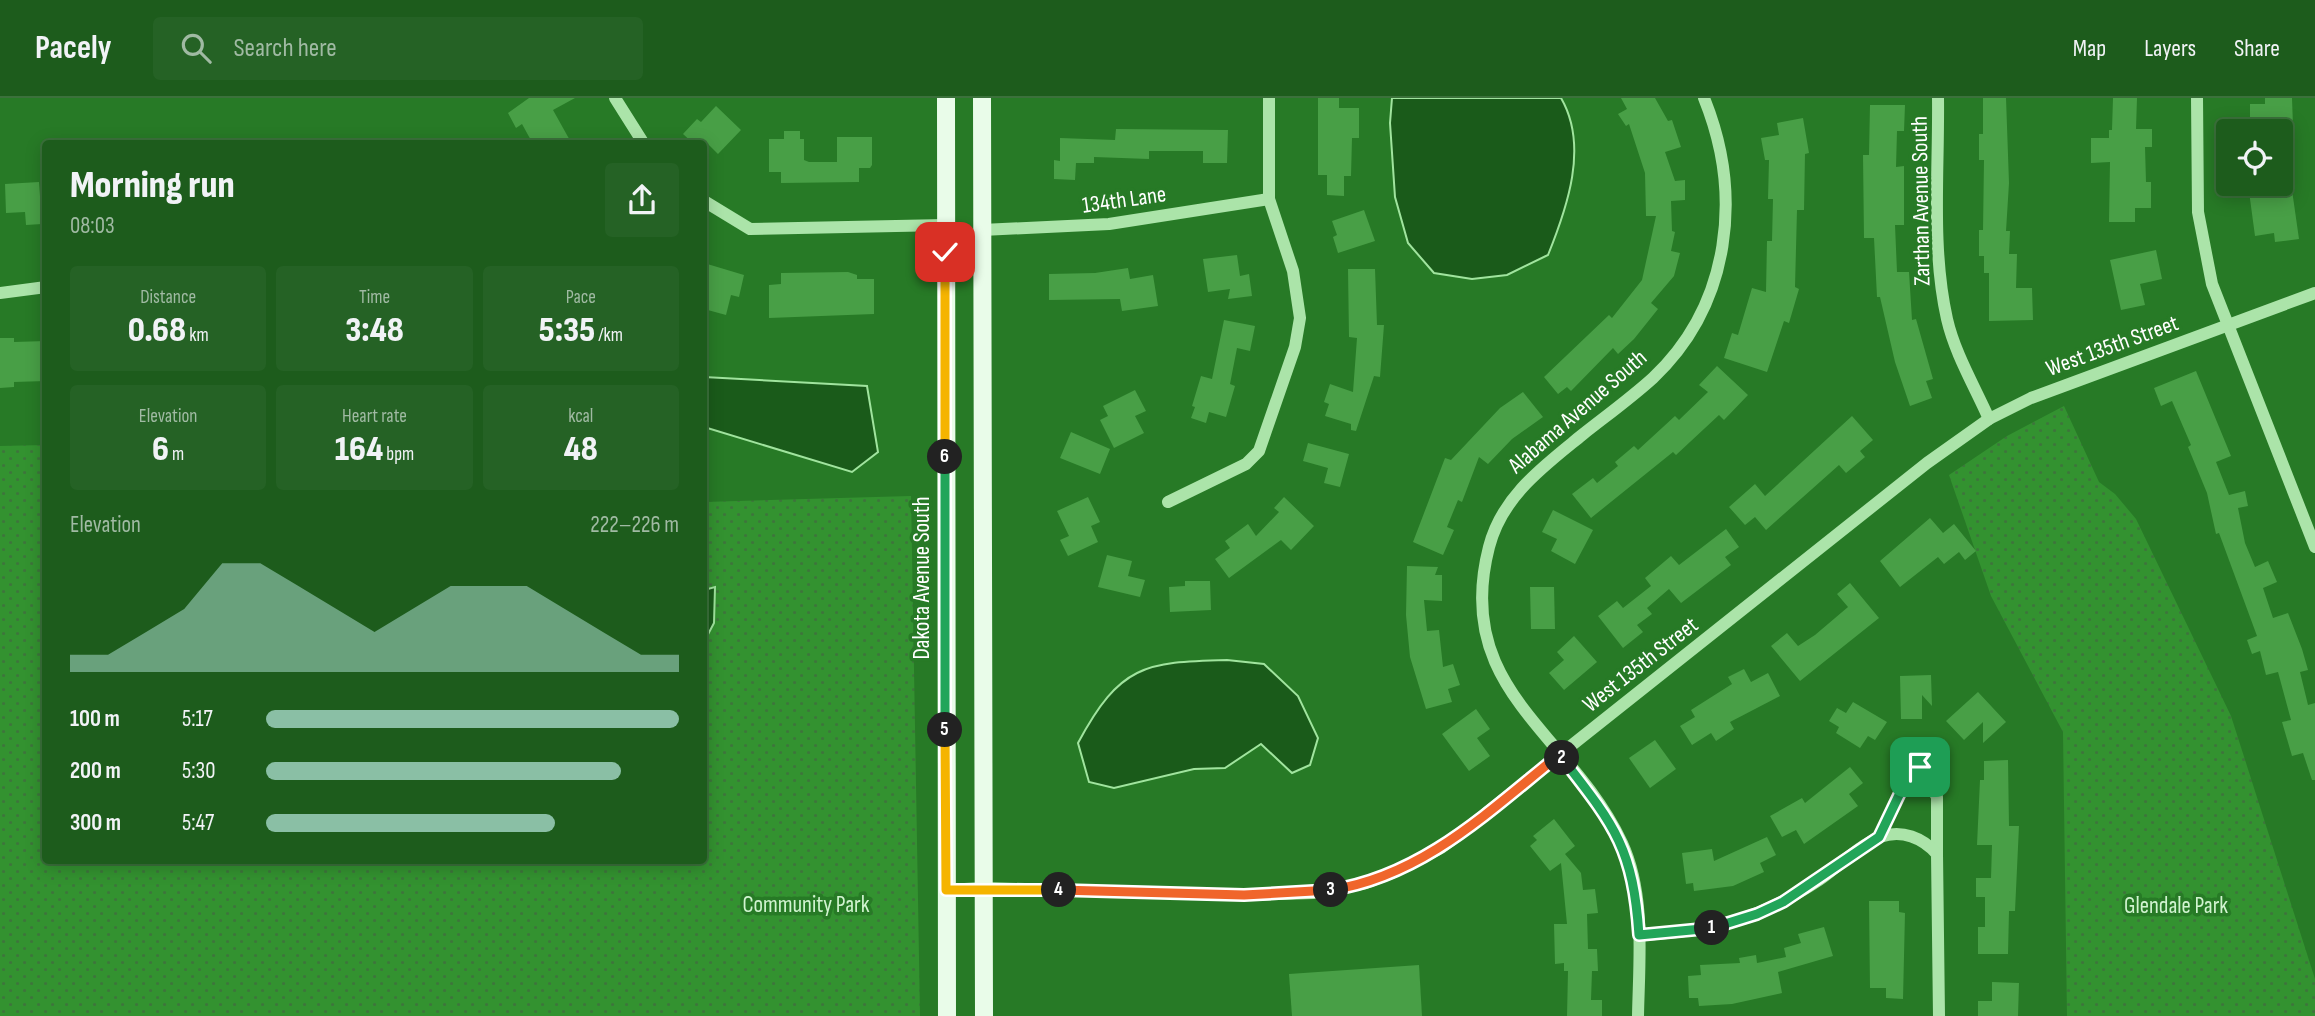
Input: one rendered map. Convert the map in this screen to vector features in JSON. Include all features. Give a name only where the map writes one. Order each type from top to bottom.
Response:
[{"type":"main road","name":"Dakota Avenue South","points":[[946,98],[947,1016]]},
{"type":"main road","points":[[982,98],[984,1016]]},
{"type":"street","points":[[615,98],[641,140]]},
{"type":"street","points":[[1168,502],[1246,464],[1259,451],[1295,347],[1300,318],[1298,294],[1269,198],[1269,98]]},
{"type":"street","name":"Alabama Avenue South","points":[[1638,1016],[1639,935],[1634,885],[1623,845],[1609,820],[1506,685],[1492,660],[1483,632],[1480,601],[1489,543],[1516,492],[1541,468],[1654,376],[1695,321],[1711,290],[1722,250],[1727,190],[1715,125],[1704,98]]},
{"type":"street","name":"Zarthan Avenue South","points":[[1938,98],[1942,290],[1948,322],[1959,353],[1989,419]]},
{"type":"street","points":[[2197,98],[2198,212],[2207,264],[2226,326],[2296,491],[2315,547]]},
{"type":"street","name":"134th Lane","points":[[982,230],[1110,224],[1269,198]]},
{"type":"street","points":[[707,203],[750,229],[945,225]]},
{"type":"street","points":[[0,293],[42,288]]},
{"type":"street","name":"West 135th Street","points":[[946,890],[984,888],[1283,895],[1341,889],[1392,873],[1441,848],[1927,463],[1989,419],[2031,398],[2315,293]]},
{"type":"street","points":[[1879,837],[1900,793],[1920,767],[1937,797],[1939,1016]]},
{"type":"street","points":[[1639,935],[1699,931],[1757,914],[1818,880],[1879,837],[1896,834],[1909,836],[1927,842],[1937,854]]},
{"type":"green space","name":"Glendale Park","points":[[2064,406],[2099,482],[2115,494],[2136,519],[2231,716],[2315,979],[2315,1016],[2067,1016],[2063,732],[1991,596],[1949,475],[2007,436]]},
{"type":"green space","name":"Community Park","points":[[42,445],[42,864],[707,864],[707,502],[911,496],[920,1016],[0,1016],[0,446]]},
{"type":"shaded area","points":[[1392,98],[1561,98],[1569,117],[1574,156],[1568,197],[1548,255],[1507,275],[1472,279],[1434,273],[1408,243],[1395,197],[1390,123]]},
{"type":"shaded area","points":[[707,377],[867,386],[878,452],[852,472],[707,428]]},
{"type":"shaded area","points":[[715,587],[714,623],[707,636],[707,589]]},
{"type":"shaded area","points":[[1227,660],[1264,664],[1298,696],[1318,738],[1310,765],[1292,773],[1261,744],[1225,768],[1194,769],[1114,788],[1089,782],[1078,743],[1107,697],[1122,683],[1137,673],[1154,667]]},
{"type":"building","points":[[529,98],[575,98],[553,110],[570,140],[531,140],[522,124],[516,128],[508,113]]},
{"type":"building","points":[[1318,98],[1339,98],[1339,108],[1359,108],[1359,138],[1352,138],[1351,176],[1344,176],[1344,196],[1327,195],[1327,175],[1318,175]]},
{"type":"building","points":[[1621,98],[1655,98],[1668,121],[1672,120],[1681,147],[1665,152],[1675,181],[1685,180],[1685,200],[1671,201],[1672,231],[1675,232],[1671,251],[1680,253],[1674,276],[1651,303],[1658,309],[1634,339],[1618,354],[1613,348],[1571,391],[1567,387],[1558,394],[1544,377],[1609,315],[1612,318],[1642,280],[1656,216],[1646,216],[1645,173],[1629,124],[1626,126],[1618,114],[1627,109]]},
{"type":"building","points":[[1983,98],[2006,98],[2009,183],[2006,231],[2010,231],[2009,254],[2017,254],[2016,288],[2032,288],[2033,320],[1989,321],[1989,273],[1984,273],[1984,256],[1979,256],[1979,230],[1983,230],[1984,160],[1979,160],[1979,134],[1983,134]]},
{"type":"building","points":[[2113,98],[2137,98],[2136,129],[2152,129],[2152,147],[2145,147],[2146,182],[2151,182],[2151,208],[2135,208],[2135,222],[2109,222],[2110,162],[2091,163],[2091,138],[2109,138],[2109,130],[2112,130]]},
{"type":"building","points":[[2265,98],[2292,98],[2293,119],[2250,119],[2250,104],[2265,104]]},
{"type":"building","points":[[1870,105],[1905,105],[1904,131],[1897,131],[1896,167],[1904,166],[1904,225],[1895,225],[1897,272],[1909,272],[1912,320],[1916,319],[1933,379],[1926,381],[1932,398],[1910,406],[1895,362],[1880,297],[1877,297],[1874,238],[1864,238],[1863,155],[1869,155]]},
{"type":"building","points":[[716,106],[741,130],[718,154],[707,144],[707,140],[690,140],[683,134],[697,119],[701,122]]},
{"type":"building","points":[[1803,118],[1809,153],[1805,154],[1804,210],[1797,210],[1795,287],[1799,289],[1789,323],[1784,321],[1767,372],[1724,358],[1732,333],[1738,335],[1752,288],[1766,292],[1767,241],[1772,241],[1773,199],[1768,199],[1769,160],[1765,160],[1761,138],[1779,135],[1777,123]]},
{"type":"building","points":[[1116,129],[1228,130],[1227,163],[1203,163],[1203,151],[1149,151],[1149,159],[1094,157],[1094,163],[1076,163],[1075,180],[1054,179],[1054,160],[1060,161],[1060,138],[1115,140]]},
{"type":"building","points":[[784,131],[800,131],[800,139],[804,139],[804,160],[809,162],[837,162],[837,137],[872,137],[872,165],[870,168],[859,168],[859,182],[781,183],[781,172],[769,172],[769,139],[784,139]]},
{"type":"building","points":[[2293,156],[2294,156],[2293,190]]},
{"type":"building","points":[[39,182],[42,224],[26,225],[25,212],[6,213],[5,184]]},
{"type":"building","points":[[2250,196],[2293,196],[2299,239],[2275,242],[2274,233],[2255,236]]},
{"type":"building","points":[[1364,210],[1375,241],[1338,253],[1333,237],[1337,235],[1332,221]]},
{"type":"building","points":[[2156,250],[2162,279],[2140,284],[2145,305],[2121,310],[2110,260]]},
{"type":"building","points":[[1237,255],[1240,276],[1249,274],[1252,296],[1228,299],[1230,289],[1208,292],[1203,259]]},
{"type":"building","points":[[707,264],[744,275],[739,297],[731,295],[726,315],[707,310]]},
{"type":"building","points":[[1128,268],[1130,279],[1153,275],[1158,306],[1122,311],[1120,299],[1049,300],[1049,274],[1095,273]]},
{"type":"building","points":[[1348,269],[1375,269],[1377,325],[1384,325],[1380,377],[1374,376],[1356,431],[1351,430],[1351,424],[1325,416],[1329,404],[1324,402],[1330,384],[1353,392],[1357,338],[1349,337]]},
{"type":"building","points":[[848,272],[857,275],[857,279],[874,279],[874,314],[769,318],[769,285],[781,284],[781,273]]},
{"type":"building","points":[[1224,320],[1255,326],[1250,351],[1237,348],[1230,384],[1235,386],[1226,417],[1209,412],[1206,423],[1191,418],[1195,407],[1192,406],[1201,376],[1212,379]]},
{"type":"building","points":[[0,338],[14,338],[14,342],[42,341],[42,381],[14,382],[14,387],[0,388]]},
{"type":"building","points":[[1717,366],[1748,395],[1724,420],[1719,415],[1676,455],[1673,452],[1591,518],[1572,494],[1593,478],[1597,483],[1618,466],[1615,462],[1634,446],[1638,450],[1675,416],[1679,420],[1708,392],[1699,385]]},
{"type":"building","points":[[2196,371],[2231,456],[2216,462],[2229,495],[2245,491],[2248,506],[2238,508],[2245,543],[2255,567],[2268,561],[2277,582],[2263,588],[2273,618],[2288,613],[2302,649],[2308,670],[2300,672],[2308,705],[2315,703],[2315,780],[2312,780],[2303,753],[2292,756],[2282,722],[2291,720],[2278,672],[2266,675],[2260,651],[2252,654],[2247,640],[2257,636],[2219,533],[2216,534],[2207,493],[2188,447],[2191,445],[2172,401],[2161,406],[2154,388]]},
{"type":"building","points":[[1135,390],[1146,411],[1135,416],[1144,433],[1114,448],[1100,420],[1108,416],[1103,406]]},
{"type":"building","points":[[1523,392],[1543,417],[1512,439],[1488,464],[1479,457],[1462,502],[1458,500],[1447,527],[1454,530],[1443,555],[1413,542],[1445,458],[1451,460],[1500,408]]},
{"type":"building","points":[[1852,416],[1873,440],[1860,451],[1865,457],[1846,473],[1839,465],[1766,530],[1755,517],[1745,525],[1729,507],[1755,484],[1765,496]]},
{"type":"building","points":[[1071,432],[1110,449],[1100,474],[1060,458]]},
{"type":"building","points":[[1308,443],[1349,454],[1340,487],[1324,483],[1328,468],[1303,461]]},
{"type":"building","points":[[1088,497],[1100,522],[1091,526],[1098,542],[1068,556],[1060,540],[1069,536],[1057,511]]},
{"type":"building","points":[[1284,497],[1314,526],[1291,550],[1281,540],[1229,578],[1215,559],[1230,548],[1225,541],[1248,524],[1256,536],[1279,512],[1274,508]]},
{"type":"building","points":[[1553,510],[1593,530],[1575,564],[1551,551],[1557,539],[1542,532]]},
{"type":"building","points":[[1930,518],[1943,533],[1954,524],[1976,551],[1965,560],[1959,552],[1944,564],[1938,557],[1900,587],[1880,561]]},
{"type":"building","points":[[1726,529],[1739,547],[1725,557],[1731,565],[1681,603],[1669,589],[1647,608],[1652,614],[1637,625],[1643,632],[1623,648],[1598,616],[1617,601],[1623,608],[1651,586],[1645,578],[1671,556],[1679,565]]},
{"type":"building","points":[[1107,555],[1132,561],[1128,576],[1145,580],[1140,597],[1098,587]]},
{"type":"building","points":[[1407,566],[1438,567],[1435,575],[1442,575],[1442,601],[1424,600],[1427,631],[1439,630],[1443,667],[1453,664],[1460,685],[1448,689],[1452,702],[1426,709],[1410,657],[1406,615]]},
{"type":"building","points":[[1185,581],[1210,581],[1211,610],[1170,612],[1169,587],[1185,586]]},
{"type":"building","points":[[1850,583],[1879,618],[1800,681],[1771,646],[1787,633],[1798,646],[1815,635],[1848,607],[1837,594]]},
{"type":"building","points":[[1530,587],[1554,587],[1555,629],[1531,629]]},
{"type":"building","points":[[1574,636],[1597,662],[1564,690],[1549,673],[1564,660],[1557,652]]},
{"type":"building","points":[[1744,669],[1751,682],[1768,673],[1780,696],[1730,722],[1734,729],[1716,741],[1711,733],[1692,745],[1680,726],[1695,717],[1691,710],[1732,684],[1728,677]]},
{"type":"building","points":[[1931,675],[1932,706],[1922,695],[1922,719],[1901,719],[1900,676]]},
{"type":"building","points":[[1978,692],[2006,722],[1983,743],[1983,722],[1964,740],[1946,721]]},
{"type":"building","points":[[1853,702],[1887,722],[1875,740],[1868,736],[1860,748],[1836,733],[1839,727],[1829,721],[1837,708],[1846,713]]},
{"type":"building","points":[[1476,709],[1490,729],[1477,738],[1490,756],[1469,771],[1442,734]]},
{"type":"building","points":[[1655,740],[1676,769],[1650,788],[1629,758]]},
{"type":"building","points":[[2008,760],[2009,826],[2019,826],[2015,911],[2009,911],[2008,954],[1978,954],[1978,927],[1985,927],[1985,897],[1976,897],[1976,878],[1991,878],[1992,845],[1977,845],[1980,780],[1984,780],[1984,761]]},
{"type":"building","points":[[1850,767],[1863,783],[1849,794],[1858,806],[1804,844],[1796,830],[1782,837],[1770,816],[1802,798],[1805,803]]},
{"type":"building","points":[[1554,819],[1575,846],[1565,854],[1581,873],[1583,890],[1595,889],[1598,913],[1587,914],[1588,949],[1597,949],[1598,971],[1592,971],[1591,1000],[1602,1000],[1602,1016],[1567,1016],[1568,971],[1564,971],[1564,963],[1555,964],[1554,924],[1567,924],[1561,863],[1550,871],[1530,846],[1537,840],[1533,836]]},
{"type":"building","points":[[1767,837],[1776,855],[1760,863],[1764,872],[1733,886],[1694,891],[1693,883],[1686,884],[1682,853],[1712,849],[1714,861]]},
{"type":"building","points":[[1869,901],[1899,901],[1899,912],[1905,913],[1903,999],[1886,998],[1886,988],[1870,988]]},
{"type":"building","points":[[1824,927],[1833,956],[1778,972],[1782,993],[1732,1004],[1699,1006],[1698,998],[1689,998],[1688,976],[1701,975],[1700,965],[1740,963],[1739,958],[1756,955],[1757,963],[1786,957],[1784,948],[1801,943],[1798,934]]},
{"type":"building","points":[[1419,965],[1422,1016],[1292,1016],[1289,974]]},
{"type":"building","points":[[1992,982],[2019,983],[2018,1016],[1978,1016],[1978,1001],[1992,1001]]},
{"type":"route","points":[[945,252],[946,890],[984,888],[1283,895],[1341,889],[1392,873],[1441,848],[1559,755],[1609,820],[1623,845],[1632,873],[1639,935],[1699,931],[1728,925],[1783,902],[1879,837],[1900,793],[1920,767]]}]
